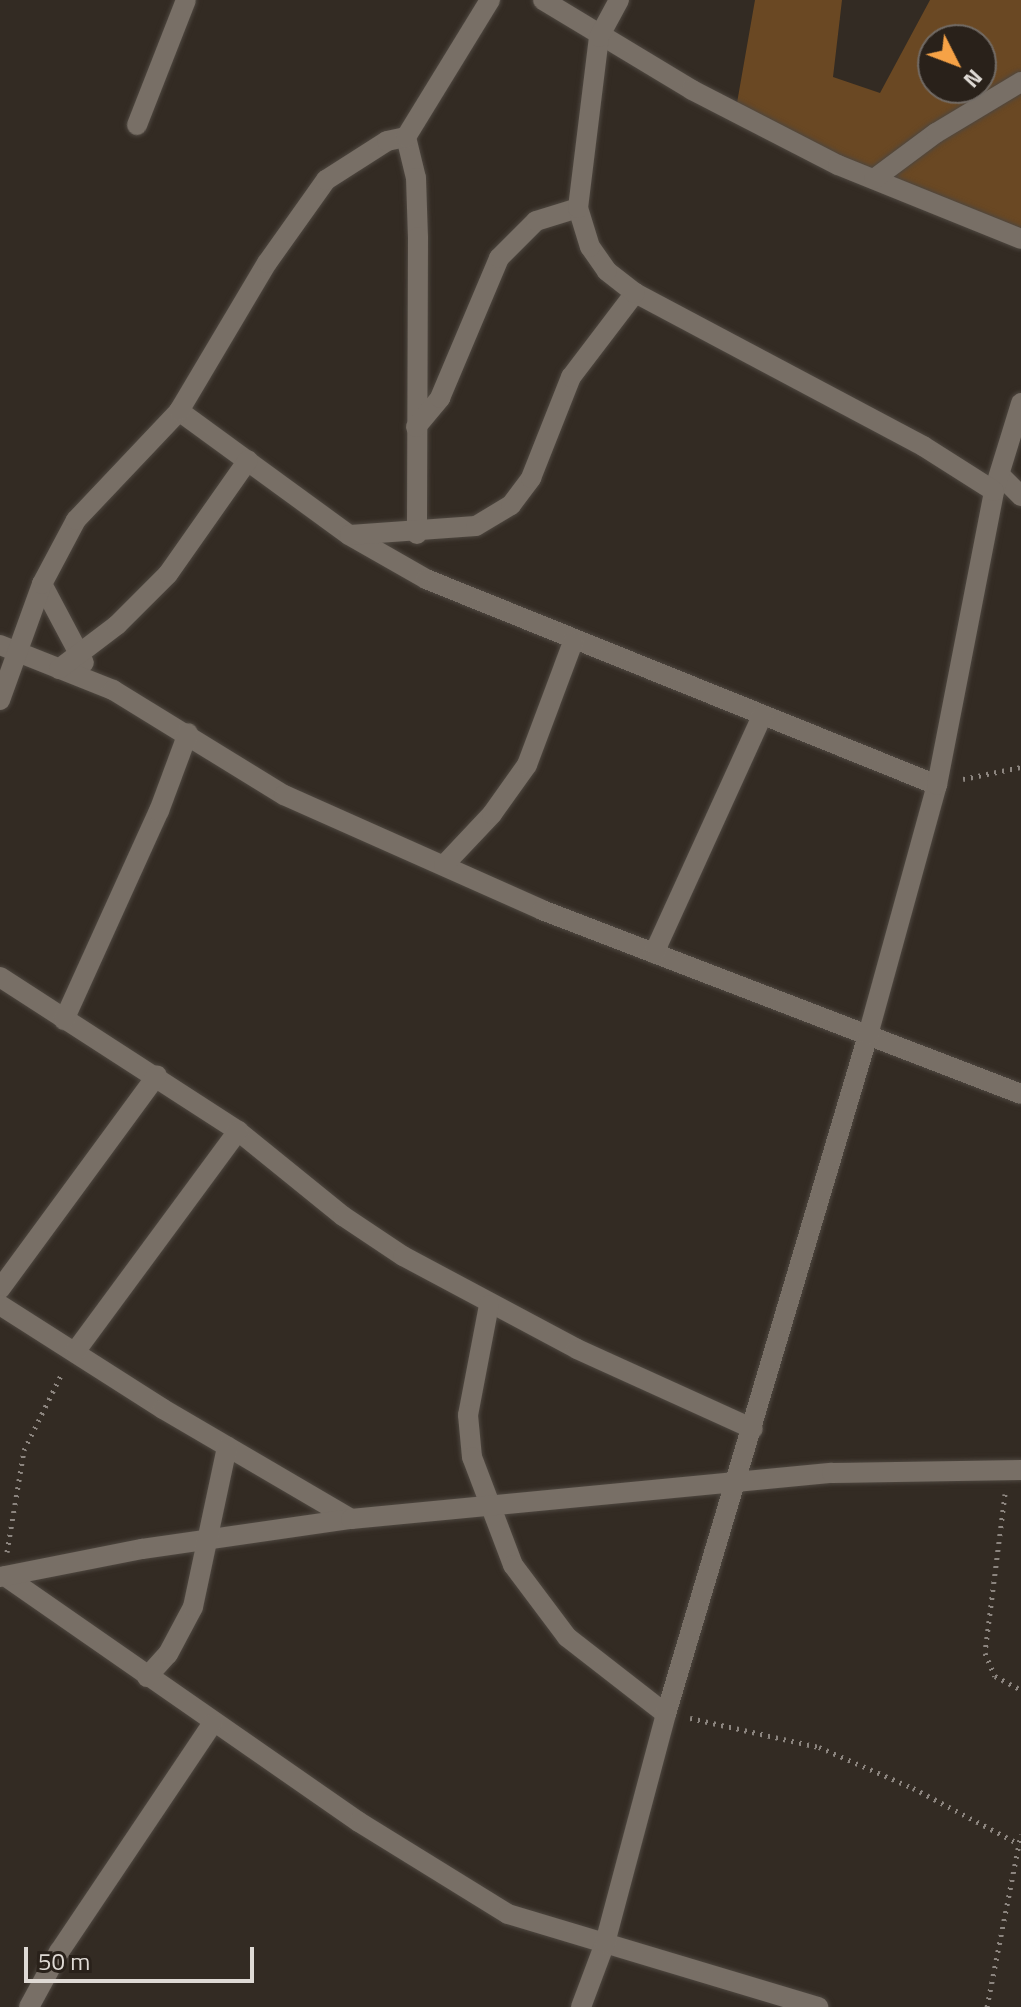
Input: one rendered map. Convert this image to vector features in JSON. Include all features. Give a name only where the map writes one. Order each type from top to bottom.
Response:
[{"type":"street","points":[[137,125],[186,0]]},
{"type":"street","points":[[417,534],[416,178],[406,137],[490,0]]},
{"type":"street","points":[[543,0],[599,37],[692,90],[874,179],[1021,239]]},
{"type":"street","points":[[619,0],[599,37],[578,208],[590,247],[607,271],[635,293],[1021,496]]},
{"type":"street","points":[[874,179],[936,133],[1021,82]]},
{"type":"street","points":[[0,700],[20,655],[42,584],[76,520],[179,411],[267,263],[326,180],[387,141],[406,137]]},
{"type":"street","points":[[416,427],[440,398],[499,258],[536,221],[578,208]]},
{"type":"street","points":[[349,535],[417,534],[476,526],[511,505],[531,478],[571,377],[635,293]]},
{"type":"street","points":[[581,2007],[605,1943],[666,1714],[738,1481],[937,785],[997,483],[1021,403]]},
{"type":"street","points":[[179,411],[349,535],[426,579],[573,642],[937,785]]},
{"type":"street","points":[[59,669],[117,625],[183,557],[248,460]]},
{"type":"street","points":[[42,584],[81,652],[87,678]]},
{"type":"street","points":[[444,865],[527,765],[573,642]]},
{"type":"street","points":[[0,645],[87,678],[188,733],[274,790],[444,865],[654,953],[1021,1094]]},
{"type":"street","points":[[654,953],[762,716]]},
{"type":"street","points":[[64,1020],[159,811],[188,733]]},
{"type":"street","points":[[0,977],[64,1020],[157,1075],[238,1131],[343,1216],[489,1305],[753,1429]]},
{"type":"street","points":[[0,1289],[157,1075]]},
{"type":"street","points":[[75,1352],[238,1131]]},
{"type":"street","points":[[0,1305],[227,1447],[351,1519]]},
{"type":"street","points":[[489,1305],[468,1415],[472,1457],[513,1565],[536,1602],[567,1637],[666,1714]]},
{"type":"street","points":[[147,1677],[184,1629],[210,1540],[227,1447]]},
{"type":"street","points":[[3,1576],[351,1519],[738,1481],[1014,1470]]},
{"type":"street","points":[[3,1576],[212,1724],[508,1914],[818,2007]]},
{"type":"street","points":[[29,2007],[59,1952],[212,1724]]},
{"type":"path","points":[[937,785],[1021,767]]},
{"type":"path","points":[[3,1576],[14,1490],[24,1450],[38,1414],[75,1352]]},
{"type":"path","points":[[1014,1470],[985,1653],[995,1676],[1021,1690]]},
{"type":"path","points":[[666,1714],[819,1747],[913,1788],[1019,1844]]},
{"type":"path","points":[[987,2007],[1021,1834]]},
{"type":"shaded area","points":[[755,0],[842,0],[833,77],[880,93],[917,24],[917,104],[997,104],[997,24],[917,24],[930,0],[1021,0],[1021,229],[734,120]]}]
